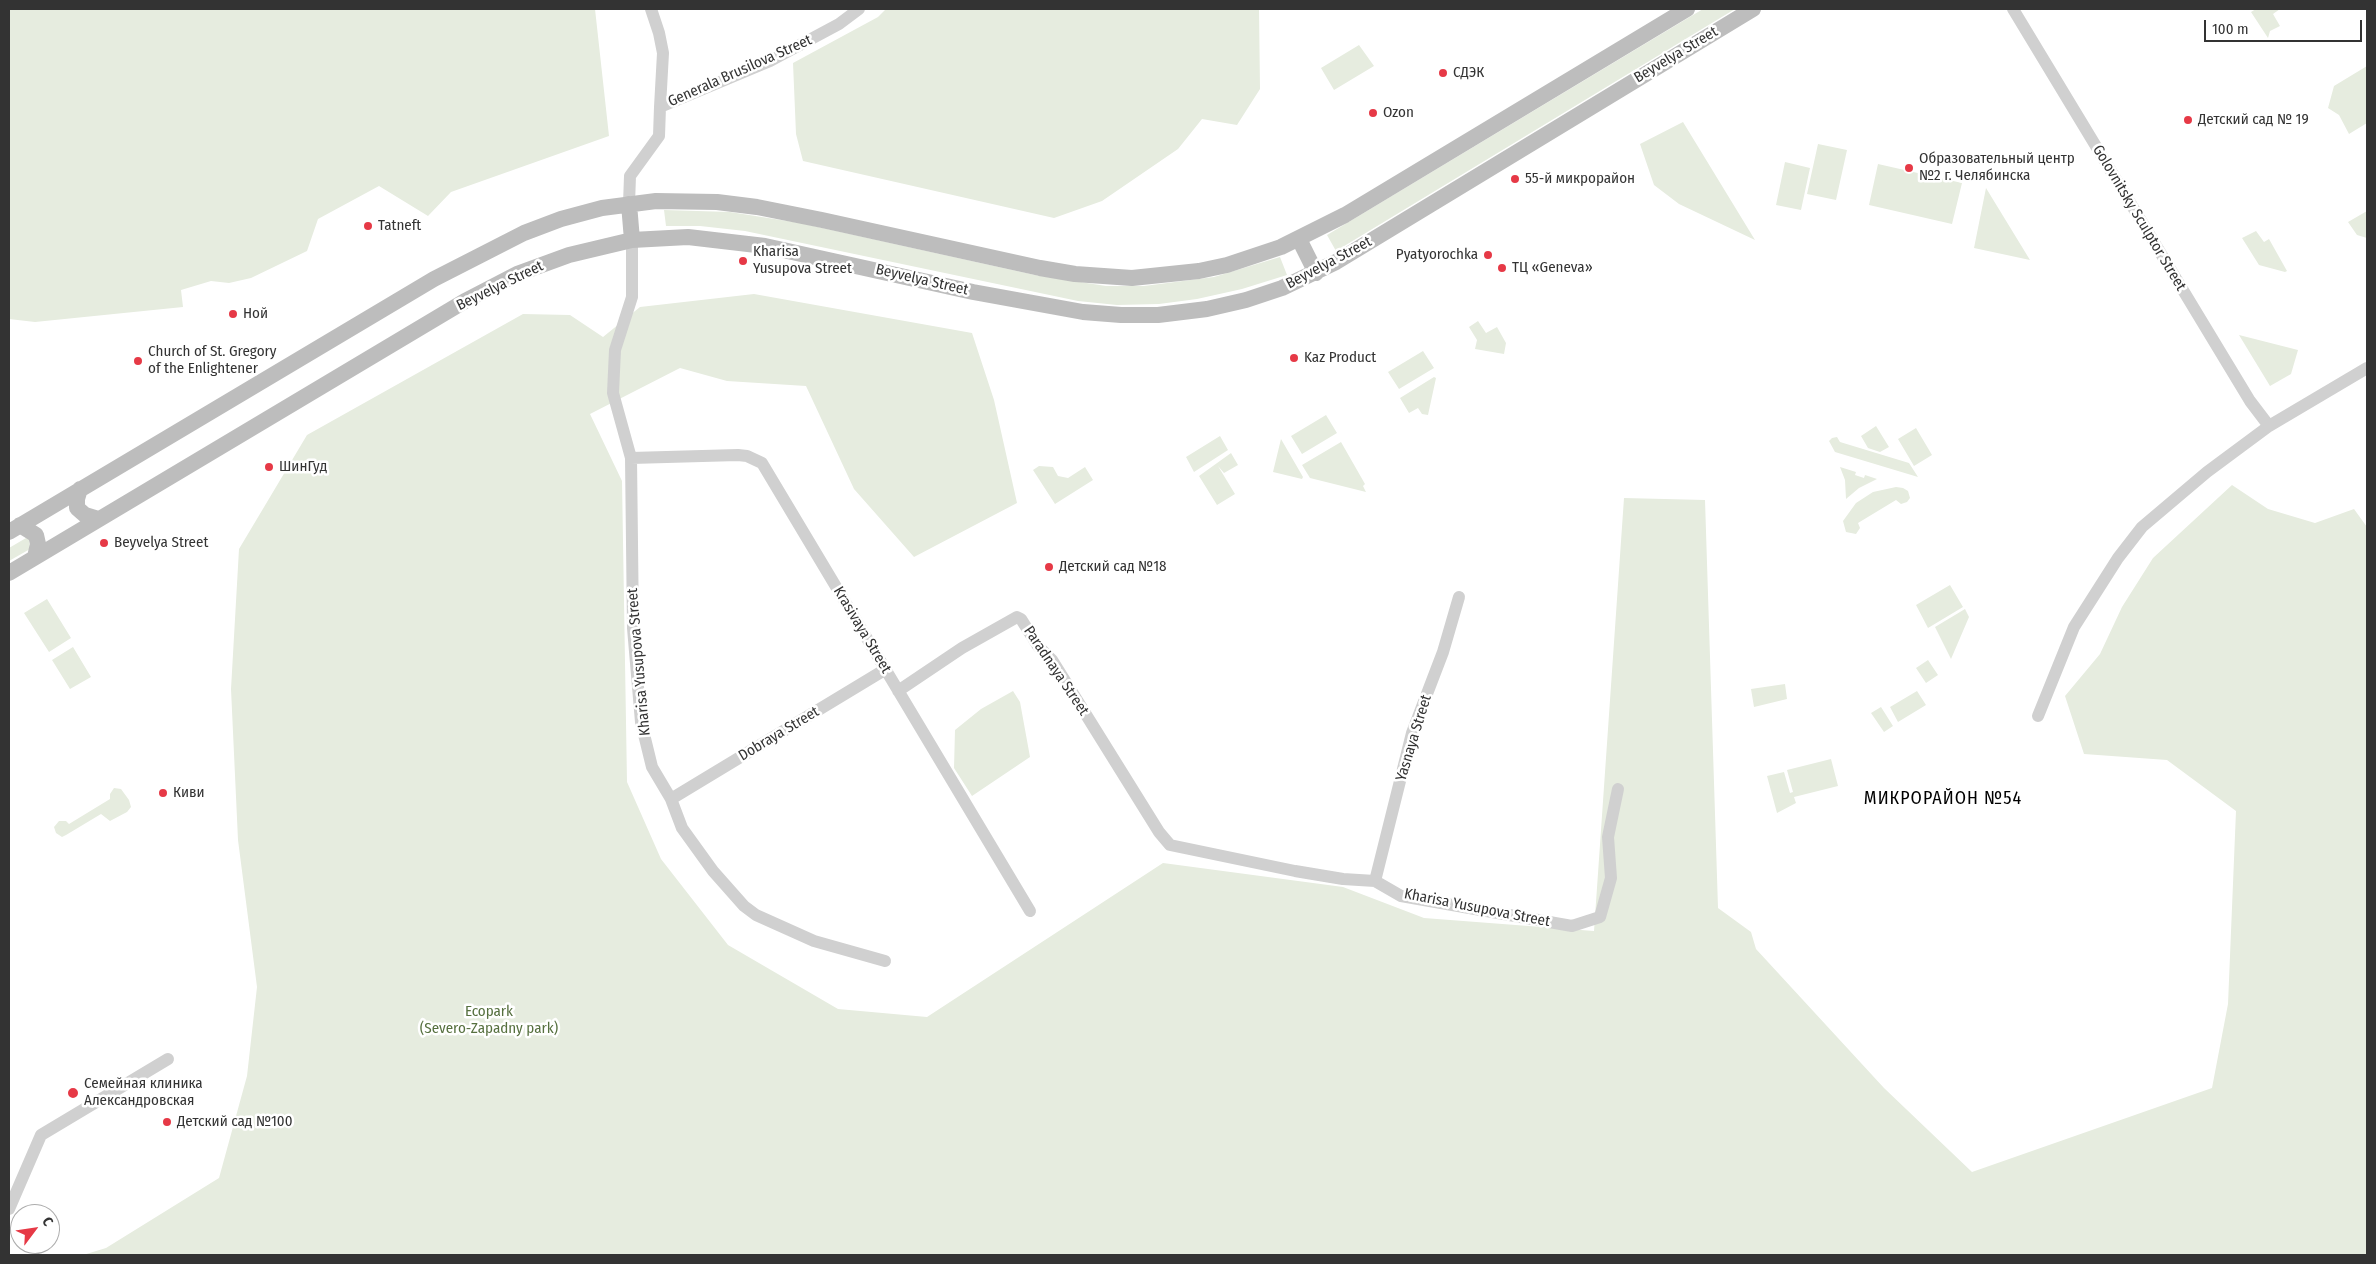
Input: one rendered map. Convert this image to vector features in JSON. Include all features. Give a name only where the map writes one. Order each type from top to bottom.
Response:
[{"type":"main road","points":[[14,529],[472,258],[524,233],[561,219],[628,204],[683,201],[757,207],[1040,268],[1110,277],[1155,276],[1199,271],[1256,256],[1299,239],[1368,202],[1686,9]]},
{"type":"main road","name":"Beyvelya Street","points":[[9,573],[465,301],[517,274],[590,248],[632,240],[688,237],[765,246],[973,292],[1083,312],[1158,315],[1207,309],[1246,300],[1282,288],[1316,273],[1753,9]]},
{"type":"main road","points":[[628,204],[632,240]]},
{"type":"main road","points":[[1299,239],[1316,273]]},
{"type":"main road","points":[[80,489],[77,499],[78,508],[85,515],[98,519]]},
{"type":"main road","points":[[14,529],[36,534],[38,544],[35,557]]},
{"type":"street","points":[[651,9],[663,53],[660,107]]},
{"type":"street","name":"Generala Brusilova Street","points":[[628,204],[630,176],[660,136],[660,107],[770,61],[839,24],[858,9]]},
{"type":"street","name":"Golovnitsky Sculptor Street","points":[[2013,9],[2250,401],[2269,426]]},
{"type":"street","name":"Kharisa Yusupova Street","points":[[632,240],[632,297],[615,350],[613,393],[631,458],[633,628],[641,722],[652,767],[671,799],[682,828],[713,871],[744,906],[756,914],[814,941],[885,961]]},
{"type":"street","points":[[2038,716],[2074,627],[2118,558],[2142,527],[2206,472],[2269,426],[2367,368]]},
{"type":"street","name":"Krasivaya Street","points":[[631,458],[747,456],[762,463],[1030,911]]},
{"type":"street","name":"Yasnaya Street","points":[[1375,881],[1412,733],[1443,652],[1459,597]]},
{"type":"street","name":"Paradnaya Street","points":[[898,691],[1012,618],[1017,617],[1021,619],[1038,646],[1052,660],[1159,832],[1170,845]]},
{"type":"street","name":"Dobraya Street","points":[[671,799],[886,670]]},
{"type":"street","name":"Kharisa Yusupova Street","points":[[1170,845],[1296,871],[1343,879],[1375,881],[1401,896],[1572,926],[1600,917],[1611,878],[1608,837],[1618,789]]},
{"type":"street","points":[[9,1209],[42,1135],[168,1059]]},
{"type":"green space","points":[[9,9],[595,9],[609,136],[451,192],[428,216],[379,186],[318,219],[307,251],[251,278],[229,283],[211,281],[181,290],[183,307],[35,322],[9,319]]},
{"type":"green space","points":[[886,9],[1259,9],[1260,89],[1237,125],[1202,119],[1178,149],[1102,201],[1054,218],[803,161],[796,134],[793,63],[878,17]]},
{"type":"green space","points":[[1703,9],[1735,9],[1336,251],[1327,235]]},
{"type":"green space","points":[[2256,9],[2280,9],[2273,14],[2280,26],[2270,31],[2268,38],[2251,12]]},
{"type":"green space","points":[[1359,45],[1374,66],[1334,90],[1321,68]]},
{"type":"green space","points":[[2367,66],[2367,123],[2349,134],[2339,115],[2328,108],[2334,86]]},
{"type":"green space","points":[[1683,122],[1755,240],[1679,204],[1654,185],[1640,144]]},
{"type":"green space","points":[[1818,144],[1847,150],[1836,200],[1807,194]]},
{"type":"green space","points":[[1785,162],[1810,168],[1801,210],[1776,205]]},
{"type":"green space","points":[[1878,164],[1962,183],[1952,224],[1869,205]]},
{"type":"green space","points":[[1986,188],[2030,260],[1974,248]]},
{"type":"green space","points":[[664,210],[730,212],[800,223],[1035,275],[1106,286],[1144,286],[1214,277],[1280,257],[1287,275],[1242,289],[1197,299],[1159,304],[1117,305],[1078,301],[745,231],[700,226],[666,226]]},
{"type":"green space","points":[[2367,211],[2367,238],[2357,235],[2348,222]]},
{"type":"green space","points":[[2256,231],[2264,242],[2269,239],[2287,271],[2259,265],[2242,238]]},
{"type":"green space","name":"Ecopark (Severo-Zapadny park)","points":[[754,294],[972,333],[994,400],[1017,503],[914,557],[854,489],[806,386],[727,381],[680,368],[590,414],[622,481],[627,782],[661,859],[728,945],[838,1009],[927,1017],[1163,863],[1343,887],[1424,918],[1594,931],[1624,498],[1705,500],[1718,908],[1751,932],[1756,949],[1884,1088],[1972,1172],[2212,1088],[2228,1004],[2236,811],[2167,760],[2084,754],[2065,696],[2100,654],[2122,607],[2153,558],[2232,485],[2268,509],[2315,523],[2354,509],[2367,527],[2367,1255],[83,1255],[106,1248],[219,1178],[247,1076],[257,987],[238,840],[231,689],[239,549],[307,435],[523,314],[570,315],[603,337],[640,307]]},
{"type":"green space","points":[[1478,321],[1486,333],[1497,327],[1506,343],[1504,354],[1475,349],[1477,340],[1469,327]]},
{"type":"green space","points":[[2239,335],[2298,350],[2291,374],[2270,386]]},
{"type":"green space","points":[[1423,351],[1434,368],[1399,389],[1388,372]]},
{"type":"green space","points":[[1434,377],[1436,378],[1428,415],[1422,414],[1418,408],[1409,413],[1400,398]]},
{"type":"green space","points":[[1326,415],[1337,433],[1302,454],[1291,436]]},
{"type":"green space","points":[[1876,426],[1889,447],[1880,452],[1868,448],[1861,436]]},
{"type":"green space","points":[[1916,428],[1932,455],[1914,466],[1898,439]]},
{"type":"green space","points":[[1220,436],[1228,450],[1194,472],[1186,457]]},
{"type":"green space","points":[[1837,437],[1840,442],[1909,463],[1918,477],[1835,452],[1829,441]]},
{"type":"green space","points":[[1281,439],[1303,477],[1302,479],[1273,472]]},
{"type":"green space","points":[[1341,442],[1365,484],[1363,486],[1366,492],[1310,478],[1302,465]]},
{"type":"green space","points":[[1231,453],[1238,465],[1224,473],[1218,466],[1235,494],[1217,505],[1199,476]]},
{"type":"green space","points":[[1039,466],[1053,467],[1058,476],[1068,478],[1085,467],[1093,480],[1055,504],[1033,470]]},
{"type":"green space","points":[[1840,467],[1856,472],[1855,475],[1864,478],[1865,475],[1877,479],[1859,488],[1846,499],[1845,480]]},
{"type":"green space","points":[[1896,487],[1908,491],[1910,498],[1907,502],[1901,504],[1896,500],[1858,523],[1860,528],[1856,534],[1846,532],[1843,521],[1856,503],[1873,492]]},
{"type":"green space","points":[[26,538],[29,539],[30,549],[9,561],[9,548]]},
{"type":"green space","points":[[1950,585],[1963,607],[1928,628],[1916,605]]},
{"type":"green space","points":[[47,599],[71,638],[49,652],[24,613]]},
{"type":"green space","points":[[1965,609],[1969,617],[1951,659],[1935,627]]},
{"type":"green space","points":[[73,647],[91,677],[70,689],[52,660]]},
{"type":"green space","points":[[1928,660],[1938,675],[1926,683],[1916,668]]},
{"type":"green space","points":[[1785,684],[1787,699],[1754,707],[1751,689]]},
{"type":"green space","points":[[1013,691],[1020,702],[1030,757],[972,796],[954,768],[955,730],[981,709]]},
{"type":"green space","points":[[1917,691],[1926,705],[1898,722],[1890,707]]},
{"type":"green space","points":[[1881,707],[1893,726],[1884,732],[1871,713]]},
{"type":"green space","points":[[1831,759],[1838,786],[1794,797],[1796,803],[1777,813],[1767,776],[1784,772],[1790,793],[1793,792],[1787,770]]},
{"type":"green space","points":[[114,788],[121,789],[129,800],[131,807],[127,812],[110,821],[101,814],[62,837],[56,833],[54,827],[59,821],[66,821],[69,824],[110,799],[110,794]]},
{"type":"place","name":"СДЭК","points":[[1443,73]]},
{"type":"place","name":"Ozon","points":[[1373,113]]},
{"type":"place","name":"Детский сад № 19","points":[[2188,120]]},
{"type":"place","name":"Образовательный центр №2 г. Челябинска","points":[[1909,168]]},
{"type":"place","name":"55-й микрорайон","points":[[1515,179]]},
{"type":"place","name":"Tatneft","points":[[368,226]]},
{"type":"place","name":"Pyatyorochka","points":[[1488,255]]},
{"type":"place","name":"Kharisa Yusupova Street","points":[[743,261]]},
{"type":"place","name":"ТЦ «Geneva»","points":[[1502,268]]},
{"type":"place","name":"Ной","points":[[233,314]]},
{"type":"place","name":"Kaz Product","points":[[1294,358]]},
{"type":"place","name":"Church of St. Gregory of the Enlightener","points":[[138,361]]},
{"type":"place","name":"ШинГуд","points":[[269,467]]},
{"type":"place","name":"Beyvelya Street","points":[[104,543]]},
{"type":"place","name":"Детский сaд №18","points":[[1049,567]]},
{"type":"place","name":"Киви","points":[[163,793]]},
{"type":"place","name":"Семейная клиника Александровская","points":[[73,1093]]},
{"type":"place","name":"Детский сад №100","points":[[167,1122]]},
{"type":"district","name":"МИКРОРАЙОН №54","points":[[1943,799]]}]
